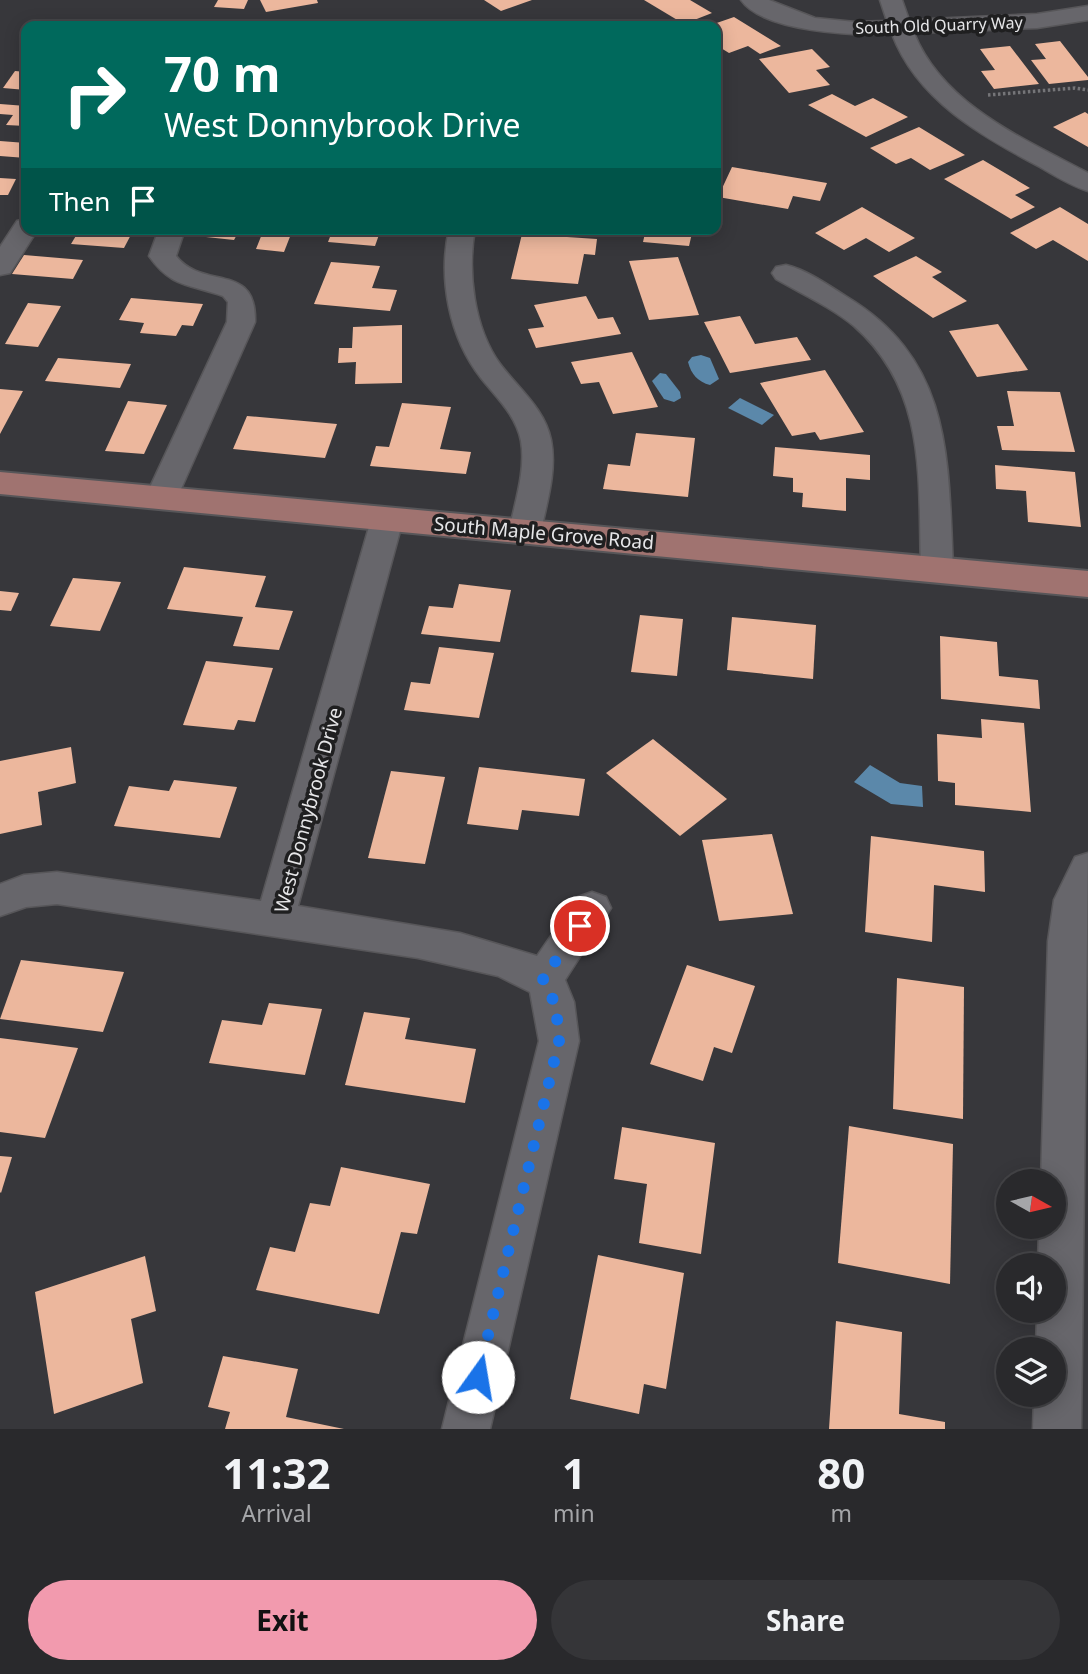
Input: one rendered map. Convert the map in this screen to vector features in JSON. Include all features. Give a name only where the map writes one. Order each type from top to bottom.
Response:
[{"type":"main road","name":"South Maple Grove Road","points":[[0,483],[1088,584]]},
{"type":"street","name":"South Old Quarry Way","points":[[752,0],[774,12],[813,24],[855,29],[1037,21],[1088,13]]},
{"type":"street","points":[[891,0],[911,52],[946,97],[996,133],[1088,183]]},
{"type":"street","points":[[0,267],[21,235]]},
{"type":"street","points":[[162,498],[241,322],[242,302],[233,290],[189,279],[171,271],[162,256],[170,235]]},
{"type":"street","points":[[460,235],[461,294],[469,328],[487,366],[517,403],[536,440],[534,485],[525,531]]},
{"type":"street","points":[[786,273],[863,320],[899,355],[919,390],[931,429],[937,569]]},
{"type":"street","name":"West Donnybrook Drive","points":[[387,520],[275,919],[476,953],[517,964],[543,979]]},
{"type":"street","points":[[0,900],[24,891],[57,888],[275,919]]},
{"type":"street","points":[[1057,1429],[1068,941],[1083,892]]},
{"type":"street","points":[[466,1429],[559,1041],[556,1006],[543,979],[592,908]]},
{"type":"path","points":[[985,96],[1075,88],[1088,90]]},
{"type":"water","points":[[701,355],[710,358],[719,379],[710,385],[696,377],[688,362],[692,357]]},
{"type":"water","points":[[660,373],[666,374],[680,392],[681,398],[674,402],[664,399],[652,381]]},
{"type":"water","points":[[740,398],[774,415],[762,425],[728,408]]},
{"type":"water","points":[[870,765],[900,783],[922,786],[923,807],[891,804],[854,782]]},
{"type":"building","points":[[218,0],[248,0],[244,9],[214,7]]},
{"type":"building","points":[[260,0],[317,0],[318,3],[266,12]]},
{"type":"building","points":[[484,0],[532,0],[501,11]]},
{"type":"building","points":[[644,0],[690,0],[712,13],[692,21],[679,21]]},
{"type":"building","points":[[734,17],[781,46],[760,54],[748,46],[729,53],[721,48],[721,22]]},
{"type":"building","points":[[1060,41],[1088,80],[1049,84],[1031,60],[1046,59],[1035,44]]},
{"type":"building","points":[[1010,46],[1039,84],[994,89],[981,71],[995,70],[980,49]]},
{"type":"building","points":[[812,49],[830,67],[816,70],[830,85],[789,93],[759,59]]},
{"type":"building","points":[[15,71],[21,72],[21,90],[3,88]]},
{"type":"building","points":[[832,94],[855,106],[873,98],[908,117],[866,137],[808,105]]},
{"type":"building","points":[[0,104],[21,106],[21,126],[6,125],[13,115],[0,114]]},
{"type":"building","points":[[1085,112],[1088,114],[1088,147],[1053,127]]},
{"type":"building","points":[[919,127],[965,155],[930,170],[911,158],[896,164],[870,148]]},
{"type":"building","points":[[0,141],[21,143],[21,158],[0,156]]},
{"type":"building","points":[[983,160],[1030,188],[1015,195],[1035,207],[1011,219],[944,179]]},
{"type":"building","points":[[732,167],[827,183],[820,201],[793,196],[788,209],[721,198],[721,191]]},
{"type":"building","points":[[0,178],[16,179],[8,195],[0,195]]},
{"type":"building","points":[[862,207],[915,238],[889,252],[866,238],[844,250],[815,233]]},
{"type":"building","points":[[1060,207],[1088,224],[1088,261],[1053,240],[1036,249],[1010,233]]},
{"type":"building","points":[[76,235],[131,235],[124,248],[71,244]]},
{"type":"building","points":[[207,235],[237,235],[234,240],[206,237]]},
{"type":"building","points":[[262,235],[291,235],[284,252],[256,249]]},
{"type":"building","points":[[331,235],[379,235],[375,246],[328,242]]},
{"type":"building","points":[[522,235],[597,239],[595,255],[584,254],[578,284],[511,279]]},
{"type":"building","points":[[645,235],[692,235],[689,246],[643,242]]},
{"type":"building","points":[[24,255],[83,260],[73,279],[12,274]]},
{"type":"building","points":[[916,256],[942,272],[932,277],[967,301],[933,318],[873,276]]},
{"type":"building","points":[[678,257],[699,315],[649,320],[629,261]]},
{"type":"building","points":[[331,262],[380,266],[372,288],[397,290],[390,311],[314,304]]},
{"type":"building","points":[[586,296],[598,319],[613,317],[621,334],[536,348],[528,329],[544,327],[534,305]]},
{"type":"building","points":[[131,298],[203,304],[193,326],[182,325],[176,336],[140,333],[144,323],[119,320]]},
{"type":"building","points":[[28,303],[61,306],[38,347],[5,344]]},
{"type":"building","points":[[740,316],[755,344],[797,337],[811,360],[730,373],[704,322]]},
{"type":"building","points":[[998,324],[1028,370],[977,377],[949,331]]},
{"type":"building","points":[[402,325],[402,383],[355,384],[356,362],[338,363],[339,348],[352,348],[353,327]]},
{"type":"building","points":[[632,352],[658,407],[613,414],[599,382],[581,384],[571,362]]},
{"type":"building","points":[[58,358],[131,364],[120,388],[45,381]]},
{"type":"building","points":[[825,370],[864,432],[820,440],[815,432],[792,436],[760,383]]},
{"type":"building","points":[[0,389],[23,391],[0,434]]},
{"type":"building","points":[[1007,391],[1060,392],[1075,452],[1002,450],[997,426],[1014,426]]},
{"type":"building","points":[[128,401],[167,405],[144,454],[105,451]]},
{"type":"building","points":[[402,403],[451,407],[440,449],[471,452],[466,474],[370,466],[376,446],[389,447]]},
{"type":"building","points":[[247,416],[337,424],[325,458],[233,449]]},
{"type":"building","points":[[636,433],[695,438],[688,497],[603,489],[608,464],[630,466]]},
{"type":"building","points":[[775,447],[870,455],[870,480],[846,478],[846,511],[802,507],[803,493],[793,492],[793,478],[773,476]]},
{"type":"building","points":[[995,465],[1075,472],[1081,527],[1028,522],[1026,491],[996,489]]},
{"type":"building","points":[[184,567],[266,576],[255,607],[293,611],[279,650],[233,646],[243,617],[167,609]]},
{"type":"building","points":[[73,578],[121,582],[100,631],[50,626]]},
{"type":"building","points":[[459,584],[511,590],[500,642],[421,634],[429,606],[453,608]]},
{"type":"building","points":[[0,591],[19,593],[11,611],[0,610]]},
{"type":"building","points":[[640,615],[683,619],[677,676],[631,672]]},
{"type":"building","points":[[732,617],[816,625],[813,679],[727,670]]},
{"type":"building","points":[[940,636],[997,642],[999,676],[1038,680],[1040,709],[941,699]]},
{"type":"building","points":[[439,647],[494,653],[479,718],[404,710],[411,682],[430,684]]},
{"type":"building","points":[[206,661],[273,668],[255,722],[238,720],[234,730],[183,725]]},
{"type":"building","points":[[981,719],[1024,723],[1031,812],[955,805],[955,783],[938,781],[937,734],[982,738]]},
{"type":"building","points":[[653,739],[727,799],[680,836],[606,773]]},
{"type":"building","points":[[71,747],[76,783],[38,792],[42,825],[0,834],[0,761]]},
{"type":"building","points":[[479,767],[585,779],[579,816],[522,810],[518,830],[467,824]]},
{"type":"building","points":[[391,771],[445,777],[425,864],[368,858]]},
{"type":"building","points":[[174,780],[237,787],[220,838],[114,826],[129,786],[169,791]]},
{"type":"building","points":[[772,834],[793,914],[719,921],[702,840]]},
{"type":"building","points":[[871,836],[984,851],[985,892],[934,885],[932,942],[865,932]]},
{"type":"building","points":[[21,960],[124,972],[103,1032],[0,1019]]},
{"type":"building","points":[[687,965],[755,986],[732,1053],[714,1047],[703,1081],[650,1064]]},
{"type":"building","points":[[897,978],[964,987],[963,1119],[893,1109]]},
{"type":"building","points":[[269,1003],[322,1009],[305,1075],[209,1063],[222,1020],[262,1025]]},
{"type":"building","points":[[364,1012],[410,1018],[405,1039],[476,1049],[465,1103],[345,1085]]},
{"type":"building","points":[[0,1038],[78,1048],[45,1138],[0,1132]]},
{"type":"building","points":[[849,1126],[953,1144],[950,1284],[838,1263]]},
{"type":"building","points":[[622,1127],[715,1143],[701,1254],[639,1243],[647,1184],[614,1179]]},
{"type":"building","points":[[0,1156],[12,1157],[1,1193],[0,1192]]},
{"type":"building","points":[[341,1167],[430,1184],[417,1234],[401,1232],[379,1314],[256,1290],[270,1247],[295,1252],[310,1203],[330,1206]]},
{"type":"building","points":[[598,1255],[684,1273],[666,1389],[644,1384],[639,1414],[570,1399]]},
{"type":"building","points":[[145,1256],[156,1311],[131,1319],[143,1383],[54,1414],[35,1292]]},
{"type":"building","points":[[836,1321],[902,1332],[899,1414],[945,1422],[945,1429],[829,1429]]},
{"type":"building","points":[[223,1356],[298,1369],[286,1417],[344,1429],[225,1429],[230,1412],[208,1407]]},
{"type":"route","points":[[478,1377],[559,1041],[556,1006],[543,979],[580,926]]}]
